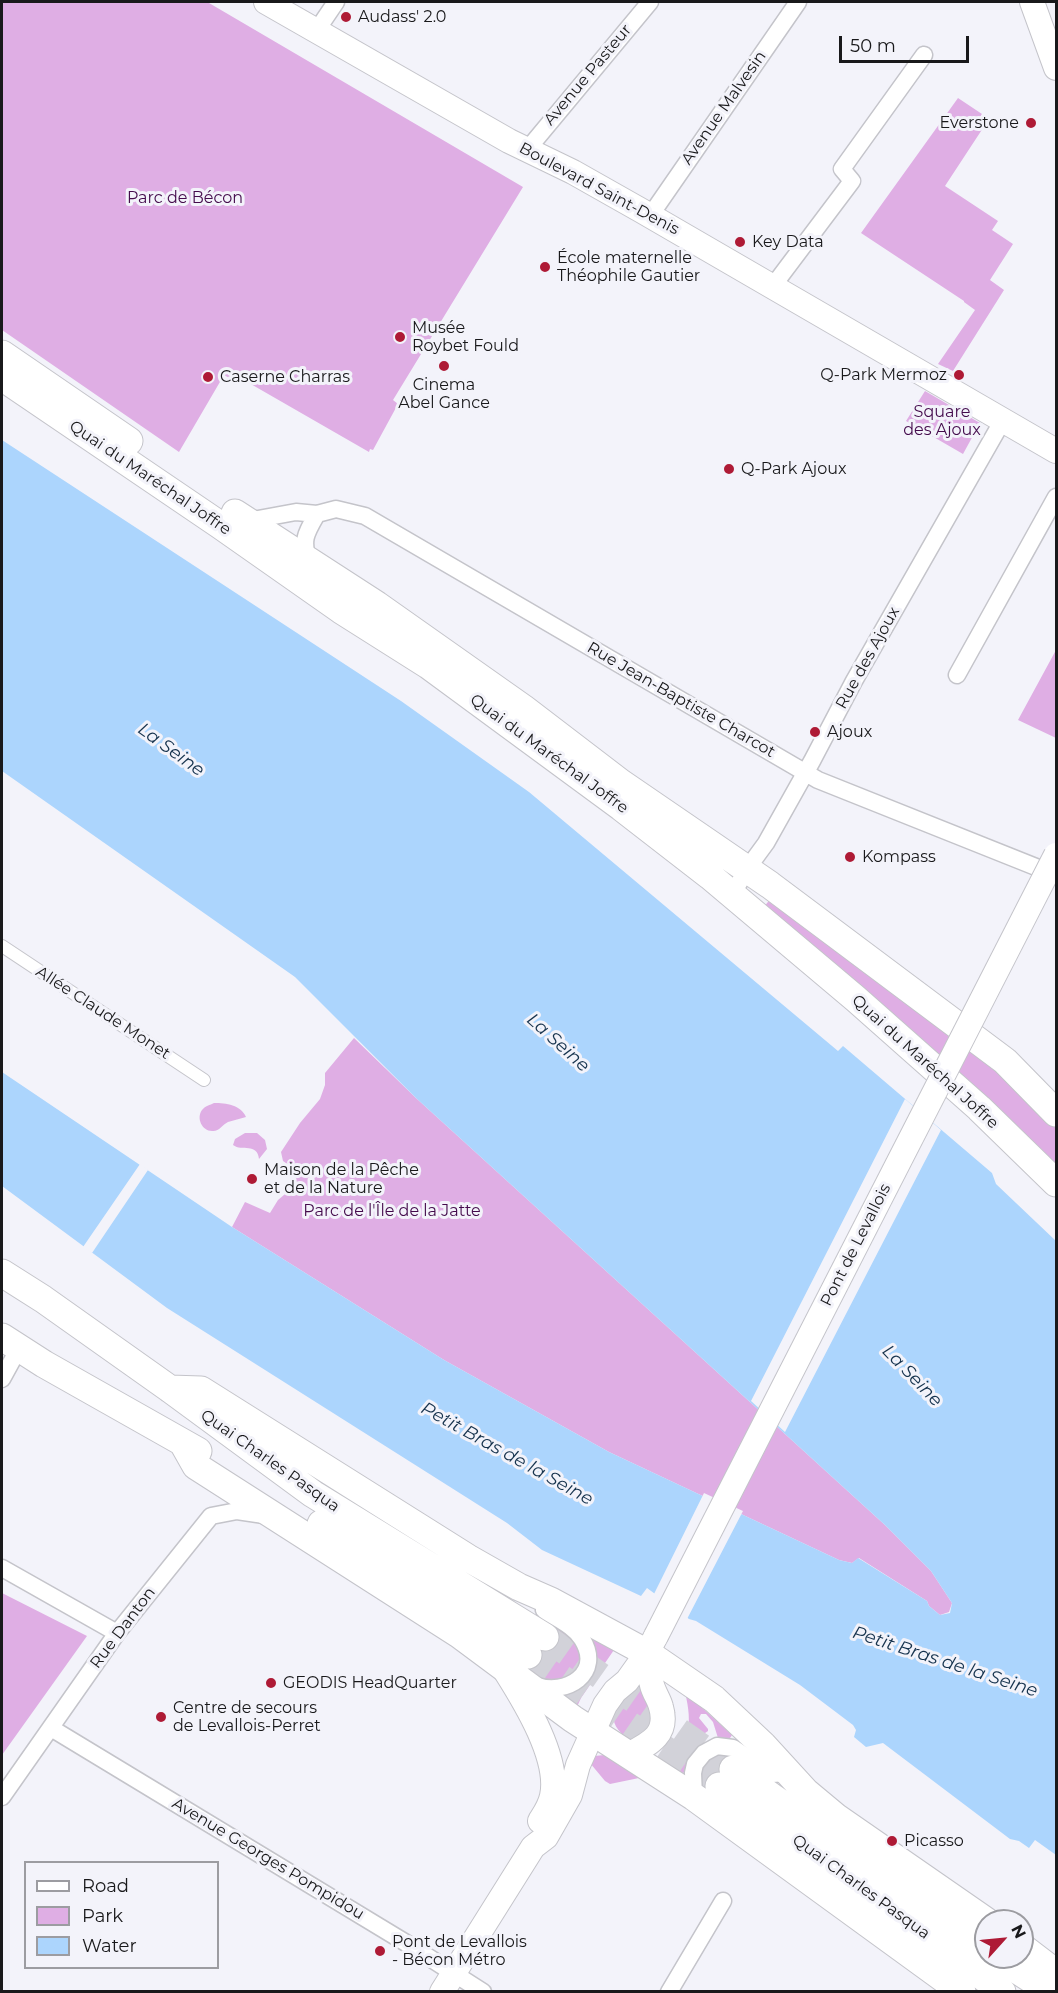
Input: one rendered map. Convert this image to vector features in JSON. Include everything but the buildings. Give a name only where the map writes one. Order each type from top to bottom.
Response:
[{"type":"main road","name":"Boulevard Saint-Denis","points":[[266,2],[527,150],[573,172],[927,374],[1056,451]]},
{"type":"main road","points":[[1032,2],[1056,68]]},
{"type":"main road","name":"Quai du Maréchal Joffre","points":[[2,354],[309,563],[386,612],[523,708],[621,783],[747,869],[1005,1061],[1056,1113]]},
{"type":"main road","name":"Quai du Maréchal Joffre","points":[[2,377],[341,610],[428,665],[621,807],[732,895],[856,999],[933,1067],[1056,1183]]},
{"type":"main road","name":"Pont de Levallois","points":[[533,1847],[546,1837],[570,1796],[578,1765],[610,1698],[627,1681],[651,1644],[1056,855]]},
{"type":"main road","name":"Quai Charles Pasqua","points":[[2,1273],[43,1299],[170,1389],[313,1494],[524,1659]]},
{"type":"main road","name":"Quai Charles Pasqua","points":[[10,1342],[304,1513],[524,1659]]},
{"type":"main road","points":[[170,1389],[201,1390],[468,1558],[519,1587],[651,1644],[721,1705],[763,1745],[806,1792],[836,1817],[974,1913]]},
{"type":"main road","points":[[183,1443],[196,1466],[460,1635],[524,1659],[592,1732],[694,1797],[962,1992]]},
{"type":"main road","points":[[628,1755],[658,1736],[662,1723],[661,1707],[652,1686],[651,1644]]},
{"type":"main road","points":[[448,1982],[533,1847],[536,1828],[552,1796],[552,1777],[543,1741],[522,1697],[524,1659]]},
{"type":"main road","name":"Quai Charles Pasqua","points":[[974,1942],[726,1777],[974,1969]]},
{"type":"main road","points":[[1034,1956],[1056,1973]]},
{"type":"main road","name":"Quai Charles Pasqua","points":[[974,1969],[1002,1992]]},
{"type":"main road","points":[[1016,1969],[1052,1992]]},
{"type":"street","points":[[317,30],[336,2]]},
{"type":"street","name":"Avenue Pasteur","points":[[527,150],[650,2]]},
{"type":"street","name":"Avenue Malvesin","points":[[650,216],[798,2]]},
{"type":"street","points":[[773,286],[852,181],[842,169],[924,55]]},
{"type":"street","name":"Rue des Ajoux","points":[[732,895],[766,843],[854,681],[1002,420]]},
{"type":"street","points":[[957,675],[1056,497]]},
{"type":"street","name":"Rue Jean-Baptiste Charcot","points":[[247,521],[296,512],[317,514],[336,509],[365,516],[818,780],[1056,876]]},
{"type":"street","points":[[309,563],[304,549],[305,536],[317,514]]},
{"type":"street","name":"Allée Claude Monet","points":[[2,946],[204,1080]]},
{"type":"street","points":[[2,1379],[10,1342]]},
{"type":"street","name":"Rue Danton","points":[[2,1797],[117,1633],[211,1516],[237,1511],[275,1517]]},
{"type":"street","points":[[2,1568],[117,1633]]},
{"type":"street","points":[[519,1587],[536,1604],[580,1635],[588,1654],[586,1669],[582,1675],[574,1683],[561,1689],[542,1688],[524,1659]]},
{"type":"street","name":"Avenue Georges Pompidou","points":[[51,1728],[448,1982],[483,1992]]},
{"type":"street","points":[[694,1797],[693,1773],[696,1764],[704,1753],[717,1746],[733,1748],[772,1774],[787,1773]]},
{"type":"street","points":[[669,1992],[723,1901]]},
{"type":"green space","name":"Parc de Bécon","points":[[2,2],[209,3],[523,187],[393,400],[398,404],[373,450],[370,449],[369,452],[249,383],[249,380],[247,382],[235,375],[231,379],[224,375],[179,452],[2,330]]},
{"type":"green space","points":[[958,98],[982,114],[978,120],[985,125],[945,186],[998,221],[992,230],[1013,244],[990,280],[1004,290],[953,371],[938,364],[975,310],[861,233]]},
{"type":"green space","name":"Square des Ajoux","points":[[925,391],[980,423],[963,454],[906,421]]},
{"type":"green space","points":[[1056,650],[1056,738],[1018,720]]},
{"type":"green space","points":[[772,897],[1000,1067],[1056,1125],[1056,1169],[763,908]]},
{"type":"green space","name":"Parc de l'Île de la Jatte","points":[[354,1038],[416,1098],[885,1525],[931,1571],[952,1603],[949,1612],[940,1615],[929,1606],[927,1601],[859,1558],[852,1563],[839,1560],[609,1452],[444,1360],[232,1227],[245,1202],[270,1213],[278,1200],[297,1184],[293,1168],[283,1161],[281,1152],[300,1123],[320,1099],[325,1085],[325,1073]]},
{"type":"green space","points":[[214,1103],[237,1107],[246,1117],[228,1122],[214,1131],[205,1129],[201,1124],[200,1113]]},
{"type":"green space","points":[[245,1133],[257,1133],[265,1140],[267,1149],[259,1159],[258,1154],[252,1149],[233,1145],[235,1139]]},
{"type":"green space","points":[[2,1593],[87,1636],[2,1755]]},
{"type":"green space","points":[[558,1628],[574,1639],[580,1653],[577,1668],[573,1674],[561,1682],[553,1682],[547,1681],[532,1671],[534,1668],[548,1665],[558,1656],[561,1643]]},
{"type":"green space","points":[[589,1635],[616,1647],[576,1709],[563,1697],[580,1689],[590,1676],[594,1652]]},
{"type":"green space","points":[[640,1686],[652,1710],[652,1725],[641,1735],[626,1737],[615,1723],[615,1709],[625,1696]]},
{"type":"green space","points":[[685,1692],[732,1735],[730,1738],[718,1738],[713,1722],[706,1714],[701,1714],[699,1718],[708,1731],[692,1742],[693,1754],[683,1775],[663,1764],[679,1748],[687,1732],[689,1714]]},
{"type":"green space","points":[[723,1752],[748,1765],[705,1792],[700,1777],[702,1767],[710,1759]]},
{"type":"green space","points":[[604,1755],[623,1764],[640,1776],[639,1778],[610,1784],[605,1781],[590,1763],[595,1756]]},
{"type":"water","points":[[2,440],[401,701],[529,792],[838,1051],[843,1046],[992,1173],[996,1184],[1056,1241],[1056,1855],[1035,1840],[1029,1848],[1019,1841],[1010,1839],[883,1743],[866,1747],[854,1737],[856,1730],[853,1725],[800,1685],[696,1621],[689,1619],[647,1588],[641,1596],[542,1550],[507,1523],[167,1308],[2,1186],[2,1072],[232,1227],[444,1360],[609,1452],[839,1560],[852,1563],[858,1558],[927,1601],[929,1606],[940,1615],[950,1613],[952,1603],[931,1571],[885,1525],[416,1098],[295,977],[2,771]]},
{"type":"pier","points":[[905,1099],[941,1130],[785,1432],[751,1401]]},
{"type":"pier","points":[[140,1164],[148,1170],[92,1253],[83,1247]]},
{"type":"pier","points":[[704,1493],[743,1511],[686,1621],[653,1596]]},
{"type":"tunnel","points":[[545,1637],[733,1769]]},
{"type":"tunnel","points":[[528,1655],[719,1786]]},
{"type":"place","name":"Audass' 2.0","points":[[346,17]]},
{"type":"place","name":"Everstone","points":[[1031,123]]},
{"type":"place","name":"Key Data","points":[[740,242]]},
{"type":"place","name":"École maternelle Théophile Gautier","points":[[545,267]]},
{"type":"place","name":"Musée Roybet Fould","points":[[400,337]]},
{"type":"place","name":"Cinema Abel Gance","points":[[444,366]]},
{"type":"place","name":"Q-Park Mermoz","points":[[959,375]]},
{"type":"place","name":"Caserne Charras","points":[[208,377]]},
{"type":"place","name":"Q-Park Ajoux","points":[[729,469]]},
{"type":"place","name":"Ajoux","points":[[815,732]]},
{"type":"place","name":"Kompass","points":[[850,857]]},
{"type":"place","name":"Maison de la Pêche et de la Nature","points":[[252,1179]]},
{"type":"place","name":"GEODIS HeadQuarter","points":[[271,1683]]},
{"type":"place","name":"Centre de secours de Levallois-Perret","points":[[161,1717]]},
{"type":"place","name":"Picasso","points":[[892,1841]]},
{"type":"place","name":"Pont de Levallois - Bécon Métro","points":[[380,1951]]},
{"type":"water label","name":"La Seine","points":[[171,750]]},
{"type":"water label","name":"La Seine","points":[[558,1043]]},
{"type":"water label","name":"La Seine","points":[[912,1376]]},
{"type":"water label","name":"Petit Bras de la Seine","points":[[507,1454]]},
{"type":"water label","name":"Petit Bras de la Seine","points":[[945,1662]]}]
